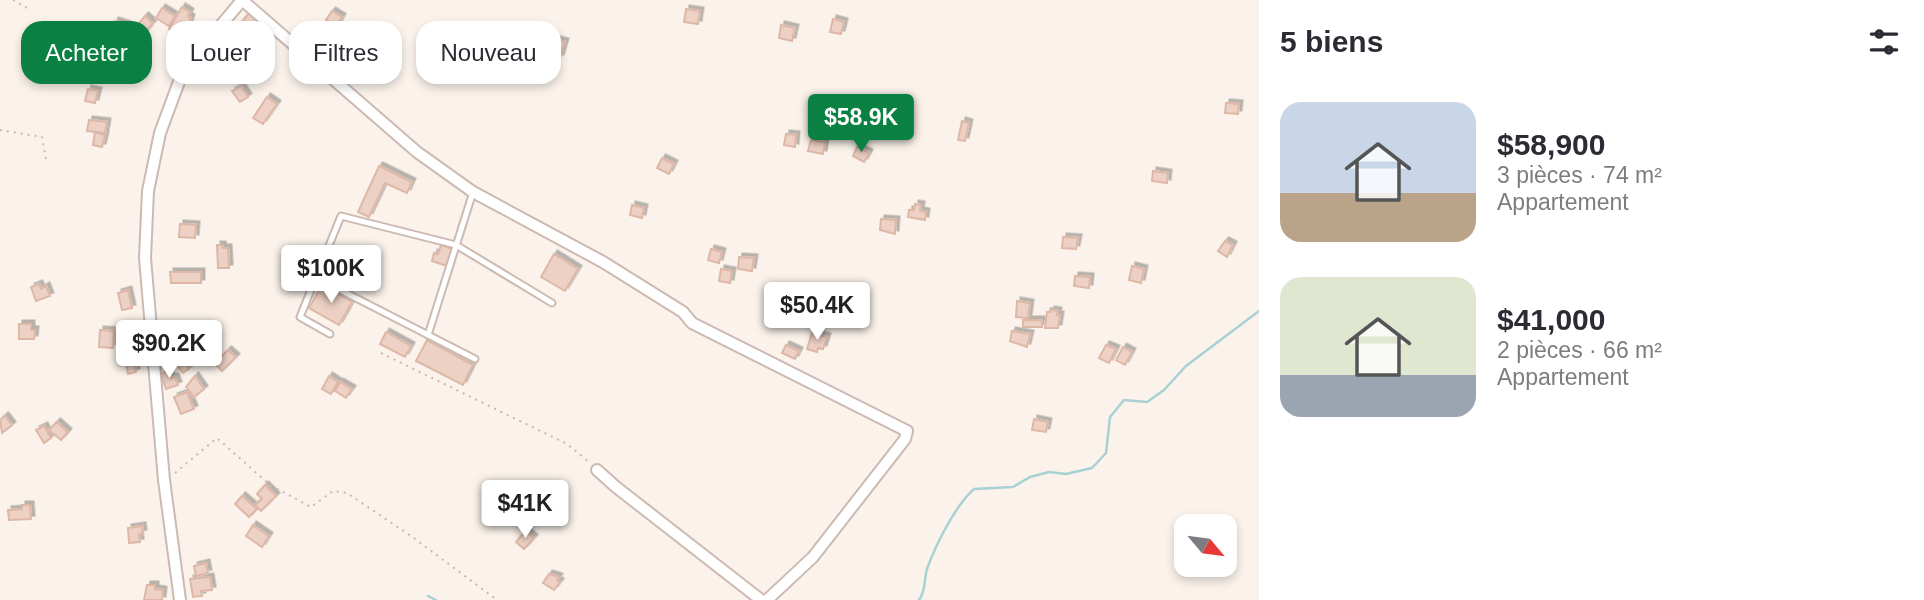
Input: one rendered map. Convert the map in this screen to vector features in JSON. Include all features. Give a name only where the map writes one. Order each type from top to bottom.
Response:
[{"type":"street","points":[[180,600],[164,480],[145,258],[148,191],[160,133],[183,71],[242,0],[417,152],[473,192],[603,262],[683,312],[692,323],[907,431],[897,450],[813,557],[767,600]]},
{"type":"street","points":[[597,470],[761,600]]},
{"type":"lane","points":[[428,335],[473,192]]},
{"type":"lane","points":[[330,334],[300,317],[341,216],[456,245],[552,303]]},
{"type":"lane","points":[[315,276],[475,359]]},
{"type":"path","points":[[13,0],[29,9]]},
{"type":"path","points":[[0,130],[42,137],[47,160]]},
{"type":"path","points":[[382,353],[567,444],[597,470]]},
{"type":"path","points":[[164,480],[186,466],[217,438],[270,485],[311,507],[333,491],[347,493],[411,536],[497,600]]},
{"type":"building","points":[[182,7],[190,12],[190,21],[174,21]]},
{"type":"building","points":[[162,8],[175,16],[172,21],[166,21],[166,24],[156,18]]},
{"type":"building","points":[[686,9],[700,11],[698,24],[684,22]]},
{"type":"building","points":[[332,11],[342,17],[340,21],[326,20]]},
{"type":"building","points":[[249,13],[258,21],[242,21]]},
{"type":"building","points":[[833,19],[844,22],[841,34],[830,32]]},
{"type":"building","points":[[781,25],[795,28],[792,41],[779,38]]},
{"type":"building","points":[[241,86],[248,97],[240,102],[232,91]]},
{"type":"building","points":[[88,89],[98,91],[95,103],[85,101]]},
{"type":"building","points":[[267,97],[277,104],[263,124],[253,118]]},
{"type":"building","points":[[1226,103],[1239,104],[1238,114],[1225,113]]},
{"type":"building","points":[[89,120],[107,122],[105,133],[87,131]]},
{"type":"building","points":[[962,121],[969,123],[965,141],[958,140]]},
{"type":"building","points":[[95,132],[105,135],[102,147],[93,145]]},
{"type":"building","points":[[786,134],[796,135],[795,147],[784,145]]},
{"type":"building","points":[[811,140],[825,142],[823,154],[808,151]]},
{"type":"building","points":[[857,147],[869,153],[864,162],[853,156]]},
{"type":"building","points":[[662,158],[674,164],[669,174],[657,168]]},
{"type":"building","points":[[379,166],[412,182],[407,193],[385,183],[369,217],[358,212]]},
{"type":"building","points":[[1153,171],[1168,173],[1167,183],[1152,181]]},
{"type":"building","points":[[915,204],[921,205],[920,211],[926,212],[925,220],[908,217],[909,210],[914,210]]},
{"type":"building","points":[[632,205],[644,208],[642,218],[630,215]]},
{"type":"building","points":[[881,219],[896,220],[895,234],[880,230]]},
{"type":"building","points":[[180,224],[196,225],[195,238],[179,237]]},
{"type":"building","points":[[1063,237],[1078,238],[1076,249],[1062,248]]},
{"type":"building","points":[[1225,241],[1233,245],[1227,257],[1218,251]]},
{"type":"building","points":[[217,245],[228,248],[229,268],[218,268]]},
{"type":"building","points":[[441,245],[453,249],[447,266],[432,261],[434,253],[438,254]]},
{"type":"building","points":[[711,249],[722,252],[719,263],[708,260]]},
{"type":"building","points":[[554,254],[578,269],[565,291],[541,277]]},
{"type":"building","points":[[739,257],[754,258],[752,271],[738,269]]},
{"type":"building","points":[[1132,266],[1144,269],[1141,283],[1129,280]]},
{"type":"building","points":[[721,269],[732,271],[730,283],[719,281]]},
{"type":"building","points":[[170,272],[201,272],[201,283],[171,283]]},
{"type":"building","points":[[1075,276],[1090,277],[1089,288],[1074,286]]},
{"type":"building","points":[[39,284],[41,289],[46,286],[50,296],[36,301],[31,287]]},
{"type":"building","points":[[322,285],[352,302],[339,325],[309,308]]},
{"type":"building","points":[[128,290],[132,308],[122,310],[118,293]]},
{"type":"building","points":[[1017,301],[1030,303],[1028,318],[1016,317]]},
{"type":"building","points":[[1058,311],[1057,315],[1060,315],[1058,328],[1045,328],[1047,312]]},
{"type":"building","points":[[1023,320],[1042,320],[1042,327],[1023,327]]},
{"type":"building","points":[[19,324],[31,324],[31,330],[35,330],[34,339],[19,339]]},
{"type":"building","points":[[100,330],[114,331],[113,348],[99,347]]},
{"type":"building","points":[[1012,331],[1030,334],[1027,347],[1010,341]]},
{"type":"building","points":[[386,332],[411,346],[405,357],[380,344]]},
{"type":"building","points":[[812,333],[827,337],[823,349],[818,348],[817,352],[807,349]]},
{"type":"building","points":[[427,340],[473,365],[463,385],[416,361]]},
{"type":"building","points":[[786,345],[799,351],[795,359],[782,353]]},
{"type":"building","points":[[1106,345],[1116,349],[1109,363],[1099,358]]},
{"type":"building","points":[[1123,347],[1132,352],[1125,365],[1116,360]]},
{"type":"building","points":[[228,350],[236,357],[222,371],[215,364]]},
{"type":"building","points":[[179,353],[189,369],[183,373],[169,360]]},
{"type":"building","points":[[133,354],[136,372],[128,374],[125,355]]},
{"type":"building","points":[[168,371],[171,378],[175,377],[178,385],[166,389],[161,374]]},
{"type":"building","points":[[195,376],[204,389],[194,397],[186,387]]},
{"type":"building","points":[[329,376],[338,382],[331,394],[322,389]]},
{"type":"building","points":[[340,382],[352,389],[346,398],[335,391]]},
{"type":"building","points":[[187,392],[194,409],[181,414],[174,397]]},
{"type":"building","points":[[5,416],[12,425],[2,433],[0,420]]},
{"type":"building","points":[[1034,419],[1048,422],[1046,432],[1032,430]]},
{"type":"building","points":[[57,422],[68,432],[61,440],[49,430]]},
{"type":"building","points":[[44,426],[51,438],[44,443],[36,430]]},
{"type":"building","points":[[265,485],[276,496],[261,511],[255,505],[262,499],[257,494]]},
{"type":"building","points":[[242,496],[257,509],[249,517],[235,504]]},
{"type":"building","points":[[22,505],[30,505],[31,519],[9,520],[8,510],[22,509]]},
{"type":"building","points":[[253,525],[269,536],[262,547],[246,536]]},
{"type":"building","points":[[142,526],[140,542],[129,543],[128,528]]},
{"type":"building","points":[[526,531],[534,538],[524,549],[516,542]]},
{"type":"building","points":[[206,563],[208,573],[196,576],[194,566]]},
{"type":"building","points":[[549,574],[559,577],[557,580],[560,582],[554,590],[543,583]]},
{"type":"building","points":[[210,577],[212,590],[201,591],[202,596],[193,597],[190,579]]},
{"type":"building","points":[[147,585],[155,585],[155,589],[163,590],[162,600],[144,600]]},
{"type":"waterway","points":[[919,600],[927,569],[941,537],[953,515],[974,489],[1013,487],[1030,477],[1049,472],[1066,474],[1092,468],[1106,453],[1110,417],[1124,400],[1147,402],[1164,390],[1186,366],[1259,311]]},
{"type":"waterway","points":[[428,596],[436,600]]}]
